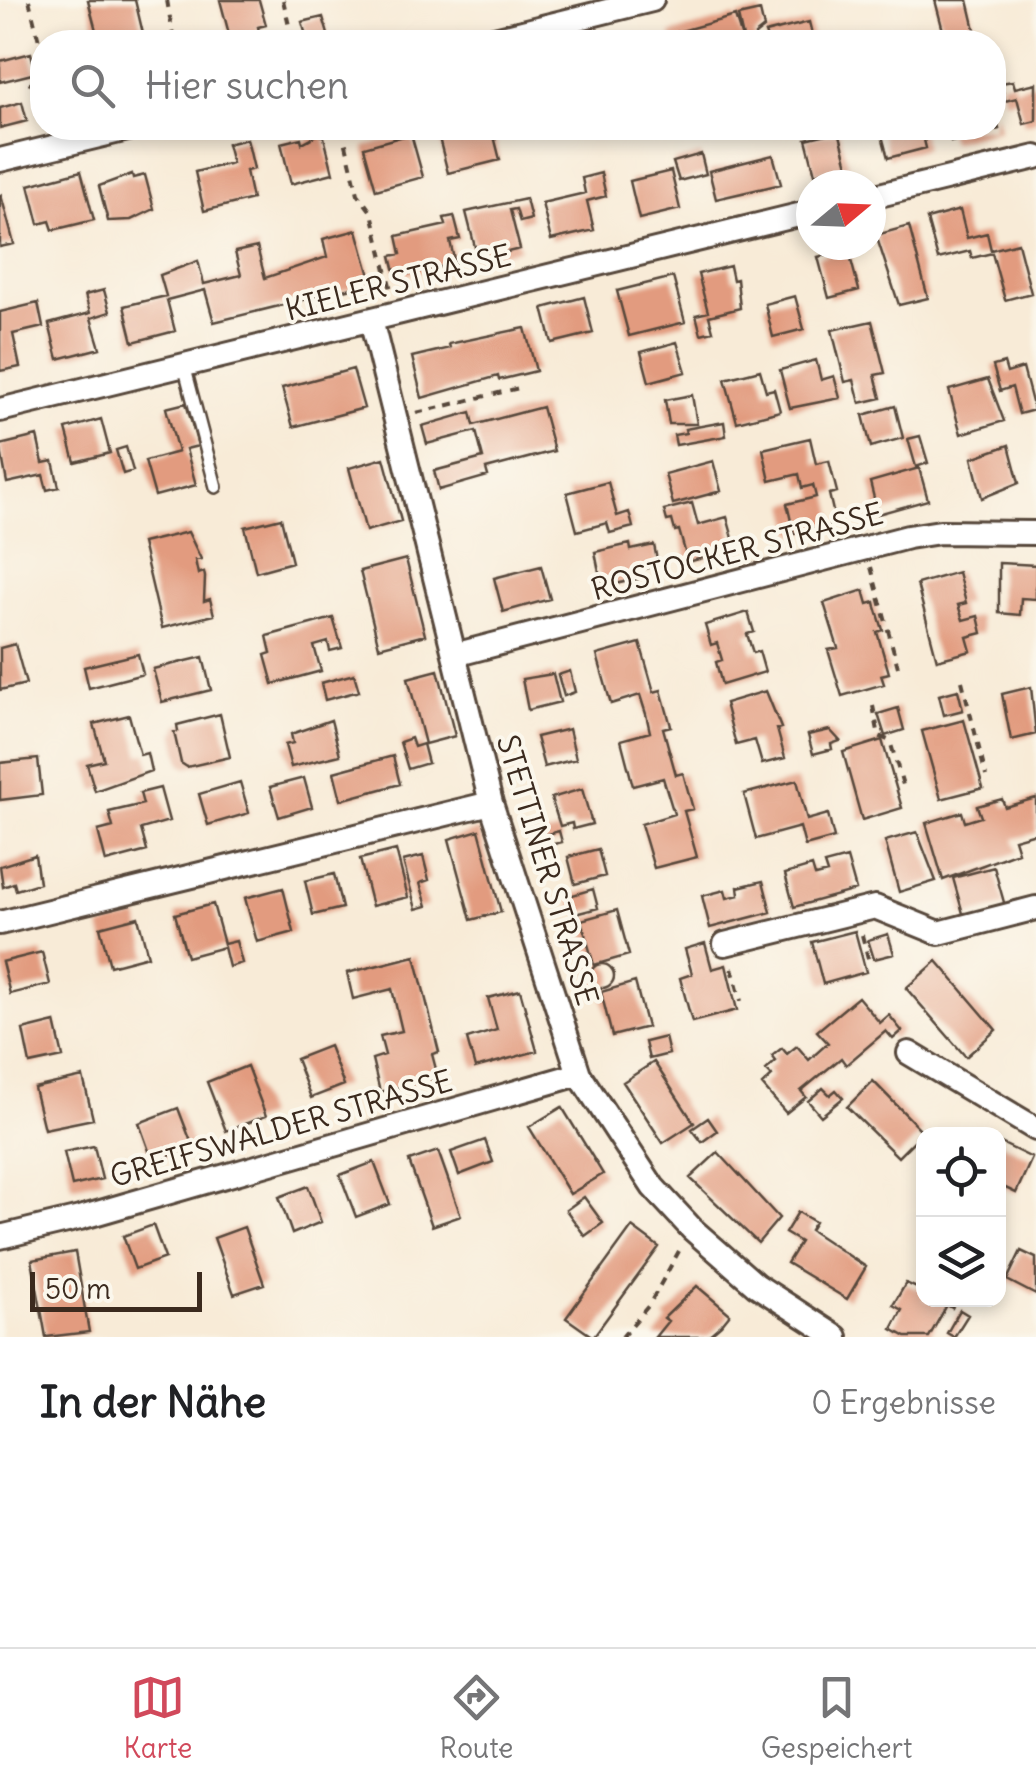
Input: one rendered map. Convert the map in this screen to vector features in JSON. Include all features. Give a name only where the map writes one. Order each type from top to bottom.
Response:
[{"type":"street","points":[[531,30],[652,0]]},
{"type":"street","points":[[0,160],[82,140]]},
{"type":"street","points":[[886,193],[1036,156]]},
{"type":"street","name":"KIELER STRASSE","points":[[0,410],[796,216]]},
{"type":"street","name":"STETTINER STRASSE","points":[[372,320],[458,654],[491,803],[578,1074],[653,1187],[692,1229],[756,1285],[836,1337]]},
{"type":"street","name":"ROSTOCKER STRASSE","points":[[458,654],[940,532],[1036,533]]},
{"type":"street","points":[[0,923],[491,803]]},
{"type":"street","points":[[726,944],[875,907],[939,933],[1036,908]]},
{"type":"street","points":[[909,1053],[1036,1128]]},
{"type":"street","name":"GREIFSWALDER STRASSE","points":[[0,1237],[80,1218],[578,1074]]},
{"type":"lane","points":[[184,365],[216,487]]},
{"type":"path","points":[[29,0],[36,30]]},
{"type":"path","points":[[167,0],[172,30]]},
{"type":"path","points":[[283,0],[290,30]]},
{"type":"path","points":[[345,140],[358,194],[372,213],[398,314]]},
{"type":"path","points":[[396,418],[519,388]]},
{"type":"path","points":[[866,548],[898,667]]},
{"type":"path","points":[[962,681],[986,776]]},
{"type":"path","points":[[873,706],[879,736],[890,741],[903,786]]},
{"type":"path","points":[[856,912],[870,962]]},
{"type":"path","points":[[726,944],[741,1001]]},
{"type":"path","points":[[622,1337],[649,1305],[692,1229]]},
{"type":"building","points":[[88,0],[135,0],[142,30],[96,30]]},
{"type":"building","points":[[220,0],[259,0],[266,25],[259,30],[228,30]]},
{"type":"building","points":[[935,0],[968,0],[975,30],[943,30]]},
{"type":"building","points":[[760,11],[764,28],[741,30],[738,16]]},
{"type":"building","points":[[735,16],[739,30],[684,30]]},
{"type":"building","points":[[323,17],[327,30],[304,30],[302,22]]},
{"type":"building","points":[[809,22],[811,30],[777,30]]},
{"type":"building","points":[[30,53],[30,74],[0,82],[0,61]]},
{"type":"building","points":[[1013,81],[1015,88],[1036,83],[1036,121],[1024,124],[1017,98],[1006,101],[1006,82]]},
{"type":"building","points":[[22,102],[27,121],[0,128],[0,108]]},
{"type":"building","points":[[247,140],[254,169],[246,171],[252,199],[204,211],[195,172],[232,163],[227,144]]},
{"type":"building","points":[[325,140],[333,173],[291,184],[281,143]]},
{"type":"building","points":[[389,140],[413,140],[423,177],[376,190],[364,147]]},
{"type":"building","points":[[440,140],[495,140],[500,160],[448,173]]},
{"type":"building","points":[[806,140],[841,140],[848,165],[814,170]]},
{"type":"building","points":[[883,140],[924,140],[926,148],[888,158]]},
{"type":"building","points":[[701,154],[706,174],[679,181],[673,162]]},
{"type":"building","points":[[773,155],[781,184],[716,199],[709,171]]},
{"type":"building","points":[[81,171],[94,220],[53,230],[50,221],[39,224],[29,185]]},
{"type":"building","points":[[671,171],[680,209],[639,219],[630,181]]},
{"type":"building","points":[[601,173],[606,196],[587,201],[594,230],[551,240],[542,203],[585,193],[582,178]]},
{"type":"building","points":[[132,174],[133,178],[145,175],[154,209],[131,220],[108,221],[99,186]]},
{"type":"building","points":[[0,196],[14,244],[0,247]]},
{"type":"building","points":[[526,199],[531,219],[520,222],[516,209],[510,210],[520,249],[478,259],[466,212]]},
{"type":"building","points":[[960,210],[967,238],[987,233],[991,250],[1018,243],[1031,293],[1005,300],[992,253],[972,258],[970,251],[938,259],[927,219]]},
{"type":"building","points":[[454,216],[460,239],[450,241],[455,264],[396,276],[391,256],[401,254],[397,236],[446,225],[444,218]]},
{"type":"building","points":[[909,226],[928,298],[899,305],[884,260],[886,232]]},
{"type":"building","points":[[357,230],[372,283],[214,322],[205,290],[167,300],[175,331],[133,342],[124,306],[166,296],[160,275],[198,261],[204,284],[241,275],[235,252],[257,247],[265,278],[327,257],[323,239]]},
{"type":"building","points":[[819,260],[851,260],[859,290],[829,298]]},
{"type":"building","points":[[730,266],[733,280],[737,279],[740,308],[709,316],[713,331],[701,334],[696,315],[708,312],[698,274]]},
{"type":"building","points":[[673,277],[685,322],[629,336],[617,291]]},
{"type":"building","points":[[104,290],[110,312],[91,318],[100,348],[58,359],[49,324],[90,313],[85,295]]},
{"type":"building","points":[[795,296],[804,329],[773,337],[765,304]]},
{"type":"building","points":[[584,297],[593,333],[552,343],[543,308]]},
{"type":"building","points":[[38,303],[43,327],[13,334],[20,367],[0,371],[0,312]]},
{"type":"building","points":[[872,321],[885,373],[875,375],[881,398],[860,403],[854,380],[845,382],[832,330]]},
{"type":"building","points":[[525,328],[536,371],[499,380],[498,376],[422,398],[412,357],[450,348],[449,344]]},
{"type":"building","points":[[677,342],[686,372],[649,382],[641,352]]},
{"type":"building","points":[[816,360],[821,380],[834,376],[840,398],[790,408],[780,370]]},
{"type":"building","points":[[1004,363],[1007,373],[1023,368],[1034,410],[1019,414],[1012,387],[1000,391],[993,366]]},
{"type":"building","points":[[353,369],[364,408],[293,427],[282,388]]},
{"type":"building","points":[[760,370],[766,391],[774,389],[780,411],[737,422],[725,379]]},
{"type":"building","points":[[988,379],[1004,421],[961,434],[949,390]]},
{"type":"building","points":[[692,395],[697,424],[669,424],[665,400]]},
{"type":"building","points":[[186,403],[198,446],[186,449],[196,485],[155,496],[145,461],[178,452],[166,408]]},
{"type":"building","points":[[895,406],[903,438],[871,447],[863,415]]},
{"type":"building","points":[[542,407],[554,451],[486,469],[488,476],[439,490],[434,471],[483,458],[476,431],[427,444],[422,426],[471,412],[474,425]]},
{"type":"building","points":[[101,419],[110,453],[75,462],[66,429]]},
{"type":"building","points":[[724,422],[726,436],[676,445],[674,435],[686,433],[685,429]]},
{"type":"building","points":[[37,436],[43,463],[53,461],[59,487],[47,490],[43,475],[7,483],[0,445]]},
{"type":"building","points":[[920,436],[928,463],[916,467],[908,439]]},
{"type":"building","points":[[810,438],[816,464],[829,461],[837,492],[829,494],[836,524],[794,534],[787,504],[816,497],[813,485],[802,488],[799,474],[770,481],[763,449]]},
{"type":"building","points":[[1009,445],[1019,483],[982,498],[972,458]]},
{"type":"building","points":[[126,447],[133,471],[123,474],[116,450]]},
{"type":"building","points":[[384,458],[401,521],[366,531],[349,468]]},
{"type":"building","points":[[713,461],[721,491],[673,504],[665,474]]},
{"type":"building","points":[[919,468],[928,500],[878,514],[870,482]]},
{"type":"building","points":[[608,482],[617,516],[629,512],[633,527],[610,533],[607,523],[577,531],[567,493]]},
{"type":"building","points":[[692,503],[698,525],[727,517],[736,549],[688,562],[679,530],[675,531],[672,520],[667,521],[664,510]]},
{"type":"building","points":[[281,518],[292,562],[256,572],[245,527]]},
{"type":"building","points":[[188,532],[201,559],[195,560],[198,574],[204,572],[204,601],[210,599],[214,615],[162,628],[142,543]]},
{"type":"building","points":[[630,544],[631,550],[654,545],[658,565],[636,571],[638,579],[602,587],[595,552]]},
{"type":"building","points":[[406,559],[425,635],[379,647],[360,571]]},
{"type":"building","points":[[999,563],[1036,565],[1036,599],[1021,598],[1020,615],[999,613]]},
{"type":"building","points":[[541,566],[550,599],[503,612],[494,578]]},
{"type":"building","points":[[958,572],[966,603],[958,605],[963,620],[978,616],[982,633],[967,637],[971,651],[937,660],[917,584]]},
{"type":"building","points":[[864,590],[868,604],[875,602],[883,630],[877,632],[889,673],[881,675],[884,684],[842,696],[828,650],[838,648],[824,603]]},
{"type":"building","points":[[748,612],[754,632],[747,634],[753,653],[759,651],[765,672],[722,685],[716,662],[722,660],[717,643],[711,645],[705,625]]},
{"type":"building","points":[[333,618],[342,648],[330,651],[328,642],[314,646],[321,671],[273,684],[265,655],[271,653],[267,636]]},
{"type":"building","points":[[640,643],[654,692],[661,690],[671,726],[663,728],[676,775],[683,773],[693,809],[684,811],[697,857],[654,868],[641,824],[674,814],[663,778],[633,786],[621,740],[650,732],[646,714],[640,695],[611,704],[597,655]]},
{"type":"building","points":[[15,644],[26,684],[0,690],[0,648]]},
{"type":"building","points":[[138,654],[143,674],[89,688],[84,667]]},
{"type":"building","points":[[203,657],[211,690],[162,702],[153,669]]},
{"type":"building","points":[[438,670],[455,736],[425,744],[408,678]]},
{"type":"building","points":[[570,671],[575,692],[564,696],[558,675]]},
{"type":"building","points":[[354,674],[359,691],[325,700],[321,683]]},
{"type":"building","points":[[553,674],[560,702],[528,710],[522,679]]},
{"type":"building","points":[[1031,687],[1036,734],[1011,740],[1002,694]]},
{"type":"building","points":[[958,690],[963,710],[944,715],[939,695]]},
{"type":"building","points":[[766,691],[781,728],[777,729],[785,758],[762,764],[755,740],[736,745],[725,703]]},
{"type":"building","points":[[898,708],[904,730],[885,736],[878,714]]},
{"type":"building","points":[[220,714],[230,757],[187,767],[181,763],[174,732],[178,731],[177,725]]},
{"type":"building","points":[[129,715],[140,755],[147,753],[151,771],[95,791],[87,764],[104,760],[94,724]]},
{"type":"building","points":[[331,720],[340,755],[291,767],[285,745],[293,743],[291,734]]},
{"type":"building","points":[[964,720],[983,788],[941,799],[922,731]]},
{"type":"building","points":[[569,729],[576,759],[544,767],[536,737]]},
{"type":"building","points":[[830,730],[840,741],[831,744],[832,749],[813,754],[808,735]]},
{"type":"building","points":[[411,738],[414,747],[423,744],[428,763],[408,769],[400,742]]},
{"type":"building","points":[[882,740],[902,808],[862,820],[843,752]]},
{"type":"building","points":[[393,756],[400,784],[341,800],[334,772]]},
{"type":"building","points":[[38,759],[42,795],[0,800],[0,763]]},
{"type":"building","points":[[304,778],[312,807],[279,817],[270,787]]},
{"type":"building","points":[[797,780],[807,820],[828,814],[834,838],[805,846],[800,827],[756,839],[744,794]]},
{"type":"building","points":[[240,782],[249,813],[208,825],[199,794]]},
{"type":"building","points":[[160,788],[169,821],[141,829],[147,851],[106,862],[98,831],[113,827],[109,812],[143,804],[140,793]]},
{"type":"building","points":[[582,789],[592,824],[573,829],[572,823],[560,826],[551,798]]},
{"type":"building","points":[[1036,798],[1036,833],[1014,839],[1018,852],[943,880],[926,823],[962,812],[965,822],[981,817],[977,806],[1002,799],[1005,807]]},
{"type":"building","points":[[479,830],[501,912],[471,920],[449,839]]},
{"type":"building","points":[[559,831],[562,842],[538,848],[536,837]]},
{"type":"building","points":[[917,832],[936,881],[899,892],[885,841]]},
{"type":"building","points":[[598,849],[605,876],[575,884],[568,857]]},
{"type":"building","points":[[396,850],[408,897],[372,906],[360,859]]},
{"type":"building","points":[[35,855],[39,883],[16,890],[14,883],[3,887],[0,866]]},
{"type":"building","points":[[423,856],[429,880],[420,883],[427,906],[416,909],[403,861]]},
{"type":"building","points":[[847,858],[856,890],[794,907],[785,874],[812,866],[815,876],[827,873],[824,864]]},
{"type":"building","points":[[994,867],[1005,906],[964,917],[953,878]]},
{"type":"building","points":[[334,874],[342,908],[313,915],[305,881]]},
{"type":"building","points":[[763,881],[771,912],[710,928],[702,896],[725,890],[727,898],[739,895],[738,887]]},
{"type":"building","points":[[283,888],[294,932],[257,942],[245,898]]},
{"type":"building","points":[[593,889],[598,908],[575,914],[569,896]]},
{"type":"building","points":[[213,904],[224,944],[236,941],[242,963],[229,967],[224,947],[187,957],[175,914]]},
{"type":"building","points":[[617,910],[629,955],[594,965],[581,920]]},
{"type":"building","points":[[138,917],[148,956],[110,966],[100,927]]},
{"type":"building","points":[[855,931],[866,972],[823,984],[812,942]]},
{"type":"building","points":[[888,934],[894,954],[874,959],[868,940]]},
{"type":"building","points":[[705,943],[712,969],[726,965],[737,1010],[692,1022],[680,978],[692,974],[685,949]]},
{"type":"building","points":[[42,952],[50,984],[10,994],[2,962]]},
{"type":"building","points":[[415,956],[439,1052],[432,1054],[438,1077],[380,1092],[372,1059],[385,1055],[380,1036],[402,1031],[392,989],[353,999],[347,973]]},
{"type":"building","points":[[937,961],[996,1030],[966,1057],[906,988]]},
{"type":"building","points":[[602,964],[611,967],[611,985],[602,988],[593,985],[590,976],[593,967]]},
{"type":"building","points":[[635,982],[647,1027],[612,1036],[601,992]]},
{"type":"building","points":[[520,990],[537,1051],[475,1068],[467,1039],[497,1030],[488,998]]},
{"type":"building","points":[[858,997],[880,1023],[889,1015],[902,1031],[893,1039],[886,1031],[846,1065],[841,1058],[801,1091],[806,1097],[786,1113],[762,1085],[772,1076],[766,1070],[776,1061],[772,1056],[782,1048],[787,1054],[797,1046],[809,1060],[828,1043],[817,1031]]},
{"type":"building","points":[[55,1022],[63,1057],[30,1064],[23,1030]]},
{"type":"building","points":[[665,1037],[669,1054],[649,1059],[645,1042]]},
{"type":"building","points":[[329,1046],[344,1085],[311,1098],[296,1059]]},
{"type":"building","points":[[654,1062],[694,1123],[663,1143],[623,1082]]},
{"type":"building","points":[[247,1066],[266,1116],[226,1131],[207,1082]]},
{"type":"building","points":[[83,1077],[93,1119],[44,1129],[34,1088]]},
{"type":"building","points":[[873,1081],[918,1127],[916,1139],[898,1157],[847,1107]]},
{"type":"building","points":[[823,1088],[830,1095],[836,1090],[843,1098],[821,1116],[808,1101]]},
{"type":"building","points":[[562,1107],[603,1174],[570,1194],[529,1127]]},
{"type":"building","points":[[178,1108],[193,1147],[153,1162],[139,1123]]},
{"type":"building","points":[[708,1118],[717,1131],[702,1142],[692,1129]]},
{"type":"building","points":[[485,1140],[493,1162],[459,1175],[451,1152]]},
{"type":"building","points":[[1006,1145],[1032,1158],[1016,1193],[1006,1188]]},
{"type":"building","points":[[94,1146],[102,1179],[72,1186],[64,1152]]},
{"type":"building","points":[[438,1151],[461,1216],[432,1226],[409,1161]]},
{"type":"building","points":[[718,1152],[779,1218],[758,1243],[690,1178]]},
{"type":"building","points":[[374,1162],[390,1204],[356,1217],[340,1175]]},
{"type":"building","points":[[308,1186],[321,1222],[292,1234],[279,1197]]},
{"type":"building","points":[[584,1197],[603,1223],[585,1236],[566,1210]]},
{"type":"building","points":[[798,1212],[815,1222],[810,1230],[866,1267],[847,1299],[787,1263],[800,1242],[785,1233]]},
{"type":"building","points":[[153,1225],[165,1258],[135,1269],[123,1236]]},
{"type":"building","points":[[244,1227],[264,1284],[234,1294],[214,1238]]},
{"type":"building","points":[[632,1227],[659,1247],[593,1337],[566,1318]]},
{"type":"building","points":[[1021,1251],[1036,1258],[1036,1295],[1007,1280]]},
{"type":"building","points":[[75,1252],[89,1332],[46,1337],[32,1260]]},
{"type":"building","points":[[906,1283],[916,1288],[916,1307],[946,1307],[929,1337],[906,1337],[892,1329],[902,1310],[893,1305]]},
{"type":"building","points":[[697,1286],[730,1314],[721,1325],[707,1337],[655,1337],[668,1321],[664,1318]]},
{"type":"building","points":[[960,1310],[968,1315],[954,1337],[947,1333]]}]
